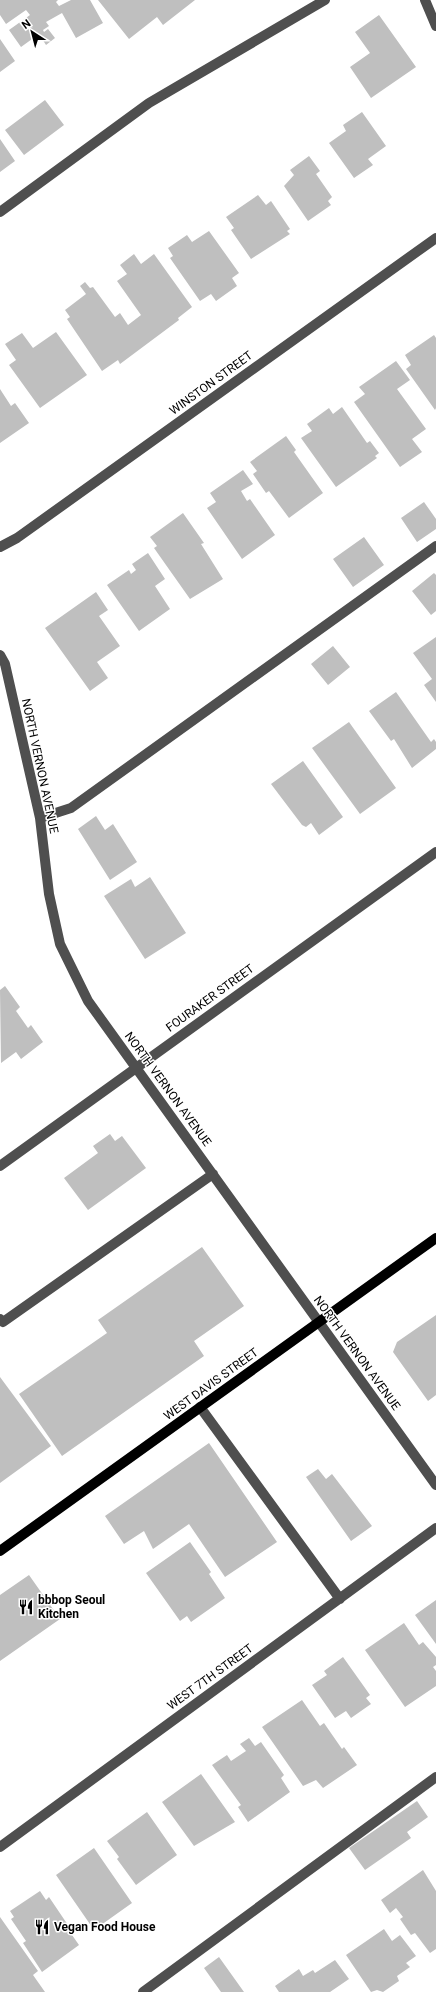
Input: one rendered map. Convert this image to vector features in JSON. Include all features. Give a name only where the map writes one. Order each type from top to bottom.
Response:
[{"type":"main road","name":"WEST DAVIS STREET","points":[[0,1551],[436,1238]]},
{"type":"street","points":[[0,212],[149,102],[325,0]]},
{"type":"street","points":[[425,0],[436,26]]},
{"type":"street","name":"WINSTON STREET","points":[[0,547],[23,534],[436,238]]},
{"type":"street","points":[[40,818],[71,808],[436,546]]},
{"type":"street","name":"NORTH VERNON AVENUE","points":[[0,655],[4,664],[40,818],[49,894],[60,944],[88,1002],[436,1485]]},
{"type":"street","name":"FOURAKER STREET","points":[[0,1166],[436,852]]},
{"type":"street","points":[[0,1319],[2,1322],[213,1174]]},
{"type":"street","points":[[200,1408],[340,1599]]},
{"type":"street","name":"WEST 7TH STREET","points":[[0,1847],[436,1528]]},
{"type":"street","points":[[143,1992],[436,1777]]},
{"type":"building","points":[[0,0],[58,0],[56,2],[59,6],[71,0],[90,0],[103,23],[76,38],[62,13],[46,22],[49,26],[43,30],[44,32],[48,29],[55,38],[46,45],[39,34],[21,47],[9,30],[30,15],[26,10],[6,24],[0,15]]},
{"type":"building","points":[[98,0],[195,0],[163,25],[157,17],[129,39]]},
{"type":"building","points":[[379,15],[416,67],[371,98],[350,67],[370,53],[355,32]]},
{"type":"building","points":[[0,39],[15,61],[0,72]]},
{"type":"building","points":[[45,100],[64,125],[24,155],[5,130]]},
{"type":"building","points":[[362,112],[386,146],[368,159],[373,165],[354,178],[329,143],[346,131],[343,125]]},
{"type":"building","points":[[0,139],[15,161],[0,172]]},
{"type":"building","points":[[309,156],[320,171],[316,174],[332,197],[328,201],[331,205],[308,221],[284,186],[294,175],[290,170]]},
{"type":"building","points":[[258,195],[266,205],[271,201],[290,229],[287,231],[290,234],[251,259],[231,230],[234,228],[226,217]]},
{"type":"building","points":[[209,231],[239,273],[232,278],[237,286],[216,301],[211,294],[200,301],[170,258],[173,256],[168,248],[187,235],[192,242]]},
{"type":"building","points":[[134,254],[141,264],[154,254],[192,307],[178,318],[179,320],[120,364],[118,360],[102,371],[67,319],[70,317],[65,310],[86,294],[80,286],[85,282],[90,288],[93,287],[115,317],[120,313],[128,325],[141,315],[117,281],[127,274],[120,265]]},
{"type":"building","points":[[56,332],[87,375],[40,408],[9,365],[16,360],[5,344],[22,333],[33,348]]},
{"type":"building","points":[[434,335],[436,338],[435,410],[406,369],[411,365],[405,355]]},
{"type":"building","points":[[396,361],[410,380],[397,389],[426,429],[412,439],[422,452],[400,467],[354,402],[365,394],[359,387]]},
{"type":"building","points":[[0,389],[11,406],[15,403],[29,423],[0,443]]},
{"type":"building","points":[[342,407],[367,443],[370,441],[379,453],[375,456],[377,458],[336,487],[301,438],[312,431],[307,424],[329,408],[333,414]]},
{"type":"building","points":[[286,436],[296,450],[294,452],[323,493],[289,518],[269,491],[266,493],[253,474],[257,471],[250,462]]},
{"type":"building","points":[[243,470],[253,484],[241,491],[247,501],[250,499],[275,535],[242,559],[207,508],[216,502],[210,493]]},
{"type":"building","points":[[424,502],[436,519],[436,529],[417,542],[401,518]]},
{"type":"building","points":[[183,513],[204,543],[201,544],[223,579],[190,599],[154,548],[157,546],[150,537]]},
{"type":"building","points":[[364,537],[384,565],[353,587],[333,559]]},
{"type":"building","points":[[148,553],[165,579],[155,586],[170,609],[139,631],[107,585],[129,570],[131,574],[136,570],[132,564]]},
{"type":"building","points":[[434,573],[436,575],[436,611],[431,615],[412,591]]},
{"type":"building","points":[[96,592],[108,610],[99,616],[120,646],[97,662],[108,678],[90,691],[45,628]]},
{"type":"building","points":[[436,637],[436,702],[424,685],[432,679],[413,653]]},
{"type":"building","points":[[333,646],[350,667],[328,685],[311,664]]},
{"type":"building","points":[[396,692],[431,742],[434,739],[436,742],[436,749],[412,768],[394,739],[391,741],[369,711]]},
{"type":"building","points":[[349,722],[396,788],[360,814],[312,748]]},
{"type":"building","points":[[303,761],[343,817],[319,835],[311,823],[306,827],[302,825],[271,784]]},
{"type":"building","points":[[96,816],[105,830],[113,824],[137,862],[110,880],[78,829]]},
{"type":"building","points":[[150,877],[186,933],[145,959],[104,896],[131,879],[135,887]]},
{"type":"building","points":[[5,986],[20,1007],[16,1011],[28,1028],[31,1025],[43,1042],[21,1059],[16,1052],[1,1063],[0,990]]},
{"type":"building","points":[[110,1134],[115,1141],[122,1136],[146,1168],[88,1210],[64,1178],[98,1153],[93,1146]]},
{"type":"building","points":[[202,1247],[244,1306],[194,1341],[204,1356],[62,1456],[19,1394],[107,1333],[98,1320]]},
{"type":"building","points":[[436,1315],[436,1395],[428,1401],[393,1352],[397,1342]]},
{"type":"building","points":[[0,1377],[51,1446],[0,1483]]},
{"type":"building","points":[[209,1443],[277,1542],[225,1577],[189,1524],[153,1549],[144,1531],[124,1544],[105,1516]]},
{"type":"building","points":[[318,1469],[326,1479],[332,1474],[372,1526],[351,1541],[306,1477]]},
{"type":"building","points":[[190,1542],[211,1572],[209,1574],[225,1598],[191,1622],[187,1616],[180,1621],[146,1573]]},
{"type":"building","name":"bbbop Seoul Kitchen","points":[[29,1575],[60,1619],[0,1661],[0,1595]]},
{"type":"building","points":[[436,1600],[436,1644],[415,1615]]},
{"type":"building","points":[[404,1623],[419,1645],[423,1642],[436,1657],[436,1665],[433,1667],[436,1671],[436,1686],[405,1707],[365,1650]]},
{"type":"building","points":[[343,1657],[370,1695],[366,1698],[371,1704],[351,1718],[346,1711],[335,1718],[312,1685],[327,1675],[324,1671]]},
{"type":"building","points":[[302,1700],[320,1726],[324,1723],[342,1749],[344,1747],[357,1765],[323,1788],[316,1780],[303,1786],[262,1727]]},
{"type":"building","points":[[249,1738],[255,1746],[261,1742],[284,1775],[281,1778],[290,1792],[248,1822],[238,1807],[241,1805],[212,1765],[227,1755],[231,1761],[246,1751],[240,1744]]},
{"type":"building","points":[[201,1774],[235,1822],[194,1846],[162,1802]]},
{"type":"building","points":[[417,1801],[428,1817],[407,1832],[411,1838],[365,1870],[349,1848]]},
{"type":"building","points":[[147,1812],[177,1855],[136,1885],[117,1859],[119,1857],[107,1841]]},
{"type":"building","points":[[94,1848],[132,1903],[94,1930],[56,1875]]},
{"type":"building","points":[[423,1870],[436,1891],[436,1949],[430,1953],[415,1933],[411,1935],[400,1919],[403,1917],[396,1908],[390,1913],[381,1900]]},
{"type":"building","name":"Vegan Food House","points":[[40,1891],[46,1900],[49,1897],[74,1934],[72,1935],[79,1945],[42,1972],[23,1943],[26,1941],[11,1919],[14,1917],[10,1911]]},
{"type":"building","points":[[0,1917],[38,1971],[33,1975],[45,1992],[0,1992]]},
{"type":"building","points":[[384,1929],[392,1941],[400,1935],[416,1956],[406,1963],[410,1967],[397,1976],[399,1981],[383,1992],[377,1990],[371,1992],[346,1955]]},
{"type":"building","points":[[219,1957],[244,1992],[221,1992],[204,1968]]},
{"type":"building","points":[[335,1960],[349,1979],[330,1992],[279,1992],[275,1986],[299,1969],[303,1976],[313,1970],[315,1973]]},
{"type":"place","name":"bbbop Seoul Kitchen","points":[[26,1607]]},
{"type":"place","name":"Vegan Food House","points":[[42,1927]]}]
